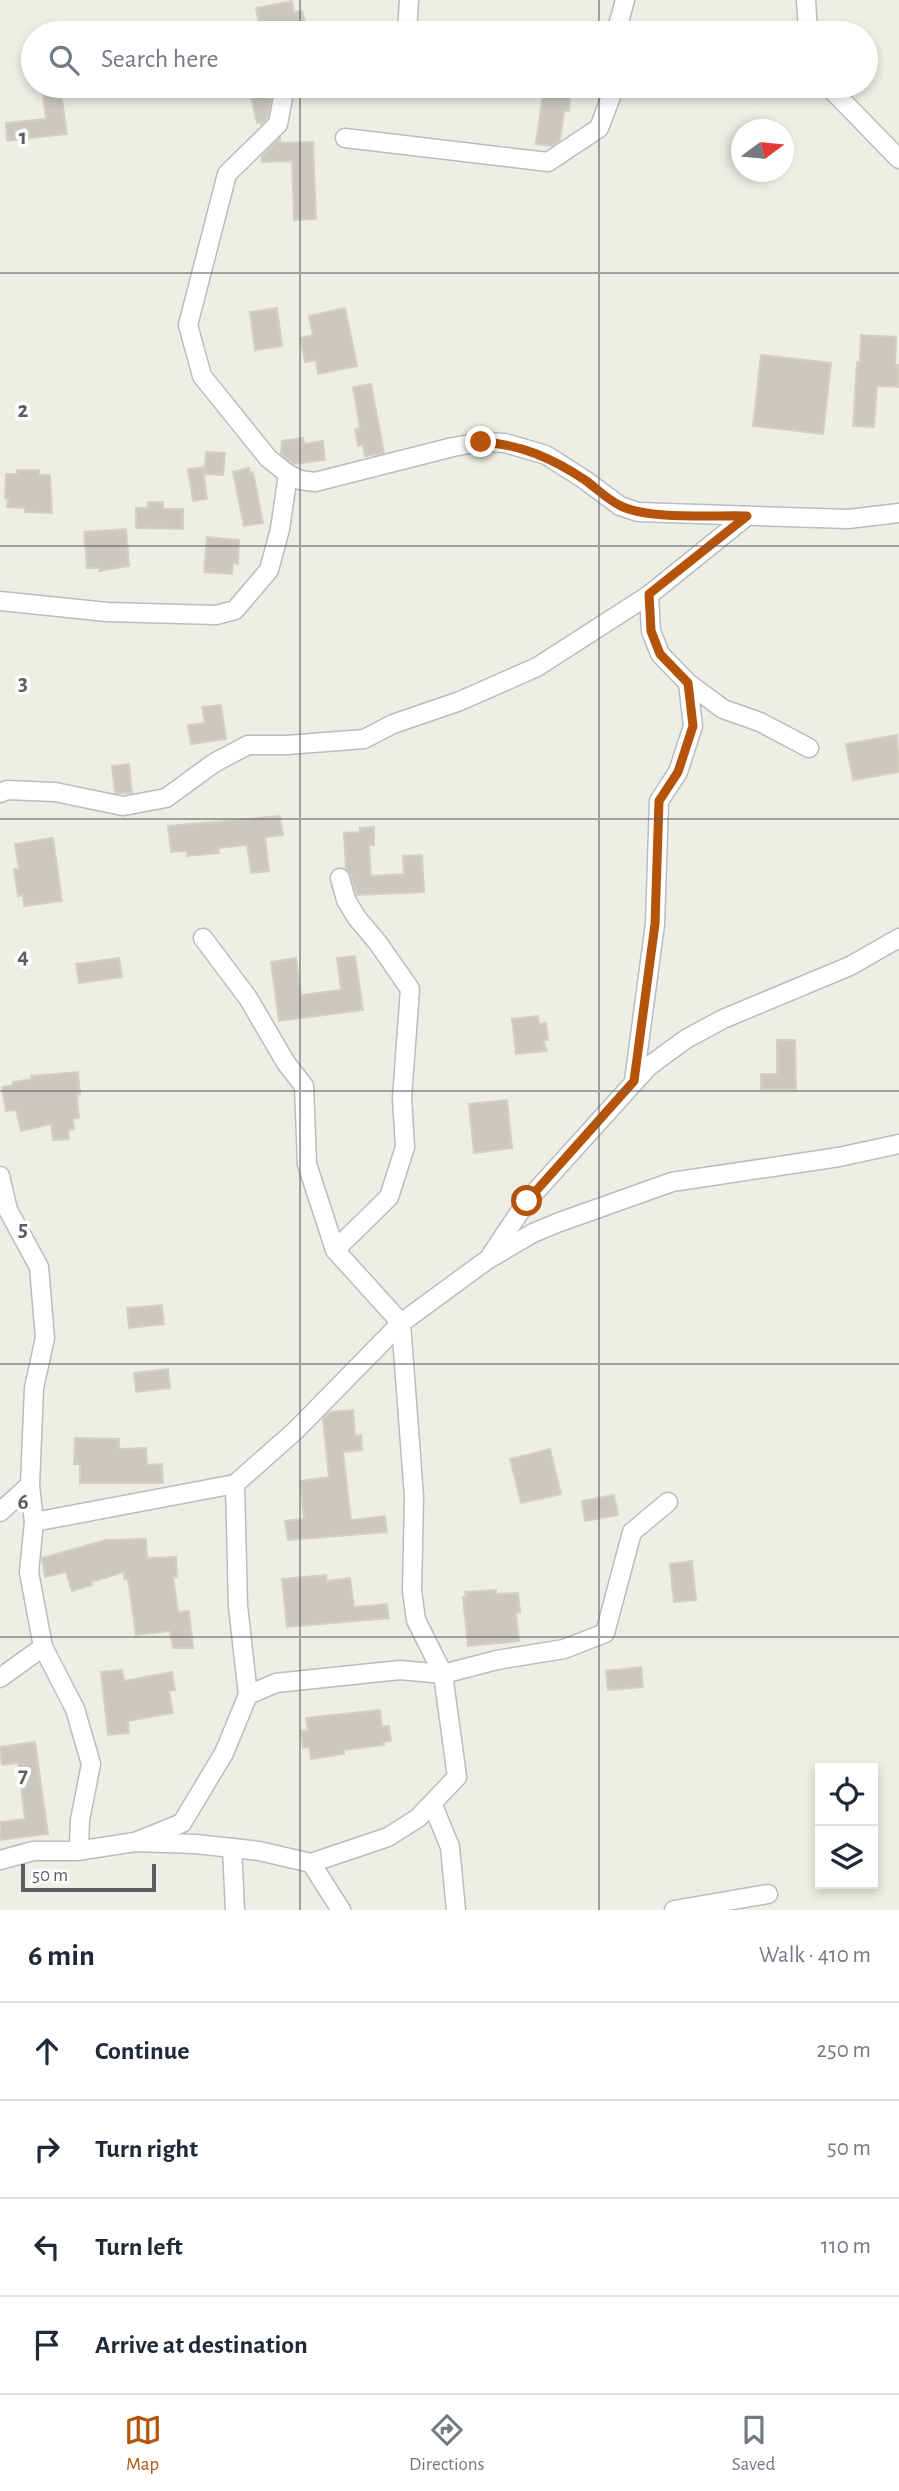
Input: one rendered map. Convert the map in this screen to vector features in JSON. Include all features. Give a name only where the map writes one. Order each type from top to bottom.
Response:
[{"type":"street","points":[[408,21],[409,0]]},
{"type":"street","points":[[619,21],[625,0]]},
{"type":"street","points":[[806,0],[807,21]]},
{"type":"street","points":[[283,98],[278,124],[227,174],[188,325],[202,376],[268,458],[288,474],[300,480],[315,482],[453,447],[481,442],[505,443],[546,456],[620,506],[638,512],[848,519],[899,513]]},
{"type":"street","points":[[345,138],[548,162],[599,128],[610,98]]},
{"type":"street","points":[[838,98],[899,159]]},
{"type":"street","points":[[0,601],[107,612],[216,615],[235,610],[269,569],[280,529],[288,474]]},
{"type":"street","points":[[0,793],[7,790],[55,792],[123,806],[166,798],[214,763],[248,745],[364,739],[393,724],[460,701],[537,667],[649,594],[747,516]]},
{"type":"street","points":[[649,594],[651,631],[660,654],[688,683],[723,709],[760,722],[809,748]]},
{"type":"street","points":[[634,1081],[655,924],[659,801],[678,772],[693,726],[688,683]]},
{"type":"street","points":[[335,1250],[389,1197],[405,1147],[402,1098],[410,989],[357,918],[346,900],[340,878]]},
{"type":"street","points":[[0,1860],[33,1851],[78,1851],[135,1842],[196,1844],[259,1851],[311,1863],[388,1837],[418,1818],[457,1777],[443,1674],[416,1620],[412,1591],[414,1497],[401,1323],[335,1250],[307,1164],[304,1086],[286,1063],[248,998],[203,938]]},
{"type":"street","points":[[487,1260],[527,1201],[649,1066],[686,1039],[723,1018],[850,965],[899,938]]},
{"type":"street","points":[[34,1522],[235,1484],[295,1431],[401,1323],[487,1260],[533,1233],[672,1182],[839,1157],[899,1144]]},
{"type":"street","points":[[0,1177],[8,1210],[39,1267],[45,1338],[34,1388],[30,1485],[34,1522],[29,1572],[43,1647],[75,1709],[91,1764],[80,1821],[79,1844]]},
{"type":"street","points":[[135,1842],[181,1823],[224,1753],[248,1695],[238,1606],[235,1484]]},
{"type":"street","points":[[0,1512],[30,1485]]},
{"type":"street","points":[[248,1695],[276,1683],[400,1670],[443,1674],[497,1660],[564,1649],[605,1633],[632,1532],[668,1502]]},
{"type":"street","points":[[0,1678],[43,1647]]},
{"type":"street","points":[[432,1803],[450,1847],[456,1910]]},
{"type":"street","points":[[232,1848],[235,1910]]},
{"type":"street","points":[[311,1863],[341,1910]]},
{"type":"street","points":[[674,1910],[768,1894]]},
{"type":"building","points":[[292,1],[294,12],[302,11],[304,21],[259,21],[256,8]]},
{"type":"building","points":[[43,98],[62,98],[67,134],[7,141],[6,123],[46,119]]},
{"type":"building","points":[[251,98],[270,98],[267,118],[261,125],[261,122],[257,123]]},
{"type":"building","points":[[542,98],[570,98],[569,111],[564,111],[560,140],[552,146],[536,144]]},
{"type":"building","points":[[280,138],[280,143],[313,142],[316,219],[294,220],[292,161],[262,162],[262,156]]},
{"type":"building","points":[[277,308],[282,346],[255,350],[250,312]]},
{"type":"building","points":[[345,308],[357,366],[318,374],[316,360],[305,362],[300,338],[313,335],[309,316]]},
{"type":"building","points":[[861,335],[896,337],[895,365],[899,365],[899,387],[877,386],[874,427],[853,426]]},
{"type":"building","points":[[761,355],[831,363],[823,434],[753,426]]},
{"type":"building","points":[[371,384],[384,453],[365,456],[363,445],[358,446],[355,429],[360,428],[353,387]]},
{"type":"building","points":[[303,438],[304,444],[323,441],[325,460],[294,464],[281,454],[282,441]]},
{"type":"building","points":[[206,452],[225,453],[223,475],[204,474]]},
{"type":"building","points":[[203,467],[207,499],[193,501],[188,469]]},
{"type":"building","points":[[249,468],[250,473],[253,472],[263,523],[244,526],[233,472]]},
{"type":"building","points":[[17,470],[39,470],[39,475],[50,475],[52,513],[25,512],[25,508],[7,507],[6,474],[17,474]]},
{"type":"building","points":[[148,502],[163,502],[163,509],[183,509],[183,529],[136,528],[136,508],[148,508]]},
{"type":"building","points":[[126,529],[129,566],[99,571],[99,568],[87,568],[84,532]]},
{"type":"building","points":[[207,537],[239,540],[238,564],[233,563],[232,574],[204,572]]},
{"type":"building","points":[[221,705],[226,739],[191,744],[188,725],[205,723],[202,707]]},
{"type":"building","points":[[897,735],[899,772],[853,780],[846,744]]},
{"type":"building","points":[[129,764],[132,793],[115,793],[112,766]]},
{"type":"building","points":[[280,816],[283,835],[265,837],[269,871],[251,873],[247,845],[218,848],[219,853],[187,856],[187,851],[171,852],[168,826]]},
{"type":"building","points":[[374,827],[374,845],[369,845],[371,876],[404,874],[403,856],[422,855],[424,892],[357,895],[351,875],[346,869],[344,833],[360,832],[360,828]]},
{"type":"building","points":[[53,838],[62,901],[24,906],[23,895],[18,896],[14,869],[19,869],[15,844]]},
{"type":"building","points":[[355,956],[363,1010],[279,1021],[271,962],[296,958],[301,995],[341,990],[337,958]]},
{"type":"building","points":[[119,958],[122,977],[79,983],[76,964]]},
{"type":"building","points":[[538,1016],[539,1024],[546,1023],[548,1040],[543,1040],[547,1051],[516,1054],[512,1019]]},
{"type":"building","points":[[777,1040],[795,1040],[796,1089],[761,1089],[761,1074],[777,1074]]},
{"type":"building","points":[[78,1072],[79,1118],[73,1119],[74,1129],[68,1130],[69,1139],[53,1140],[51,1124],[21,1131],[16,1110],[6,1111],[2,1087],[32,1079],[31,1076]]},
{"type":"building","points":[[507,1100],[512,1148],[474,1153],[469,1104]]},
{"type":"building","points":[[162,1305],[164,1324],[129,1328],[127,1308]]},
{"type":"building","points":[[168,1369],[170,1388],[136,1392],[134,1373]]},
{"type":"building","points":[[353,1410],[355,1436],[361,1435],[362,1450],[343,1452],[351,1520],[385,1516],[387,1532],[288,1540],[285,1521],[304,1519],[300,1481],[329,1477],[323,1419],[330,1412]]},
{"type":"building","points":[[75,1438],[119,1439],[119,1449],[146,1448],[147,1465],[162,1464],[163,1483],[80,1483],[80,1464],[74,1464]]},
{"type":"building","points":[[550,1449],[561,1494],[521,1503],[510,1459]]},
{"type":"building","points":[[614,1495],[618,1515],[585,1521],[582,1501]]},
{"type":"building","points":[[146,1539],[147,1558],[176,1557],[177,1577],[173,1577],[178,1612],[189,1611],[193,1648],[173,1648],[170,1631],[136,1635],[128,1579],[124,1579],[124,1572],[72,1591],[66,1572],[45,1577],[42,1558],[106,1540]]},
{"type":"building","points":[[692,1561],[696,1600],[674,1602],[670,1564]]},
{"type":"building","points":[[326,1575],[327,1581],[350,1578],[354,1607],[387,1604],[389,1618],[287,1627],[282,1579]]},
{"type":"building","points":[[496,1590],[496,1594],[518,1593],[520,1612],[516,1613],[519,1641],[468,1646],[463,1597],[466,1597],[465,1592]]},
{"type":"building","points":[[641,1667],[643,1687],[608,1690],[606,1671]]},
{"type":"building","points":[[122,1670],[124,1681],[172,1672],[175,1690],[169,1691],[173,1713],[128,1721],[129,1733],[108,1735],[101,1672]]},
{"type":"building","points":[[380,1710],[382,1727],[389,1726],[391,1741],[383,1742],[384,1745],[344,1750],[344,1754],[311,1759],[309,1747],[303,1748],[301,1731],[308,1730],[306,1718]]},
{"type":"building","points":[[35,1742],[48,1834],[0,1840],[0,1822],[25,1819],[18,1763],[2,1765],[0,1747]]},
{"type":"route","points":[[481,442],[505,443],[546,456],[620,506],[638,512],[747,516],[649,594],[651,631],[660,654],[688,683],[693,726],[678,772],[659,801],[655,924],[634,1081],[527,1201]]}]
